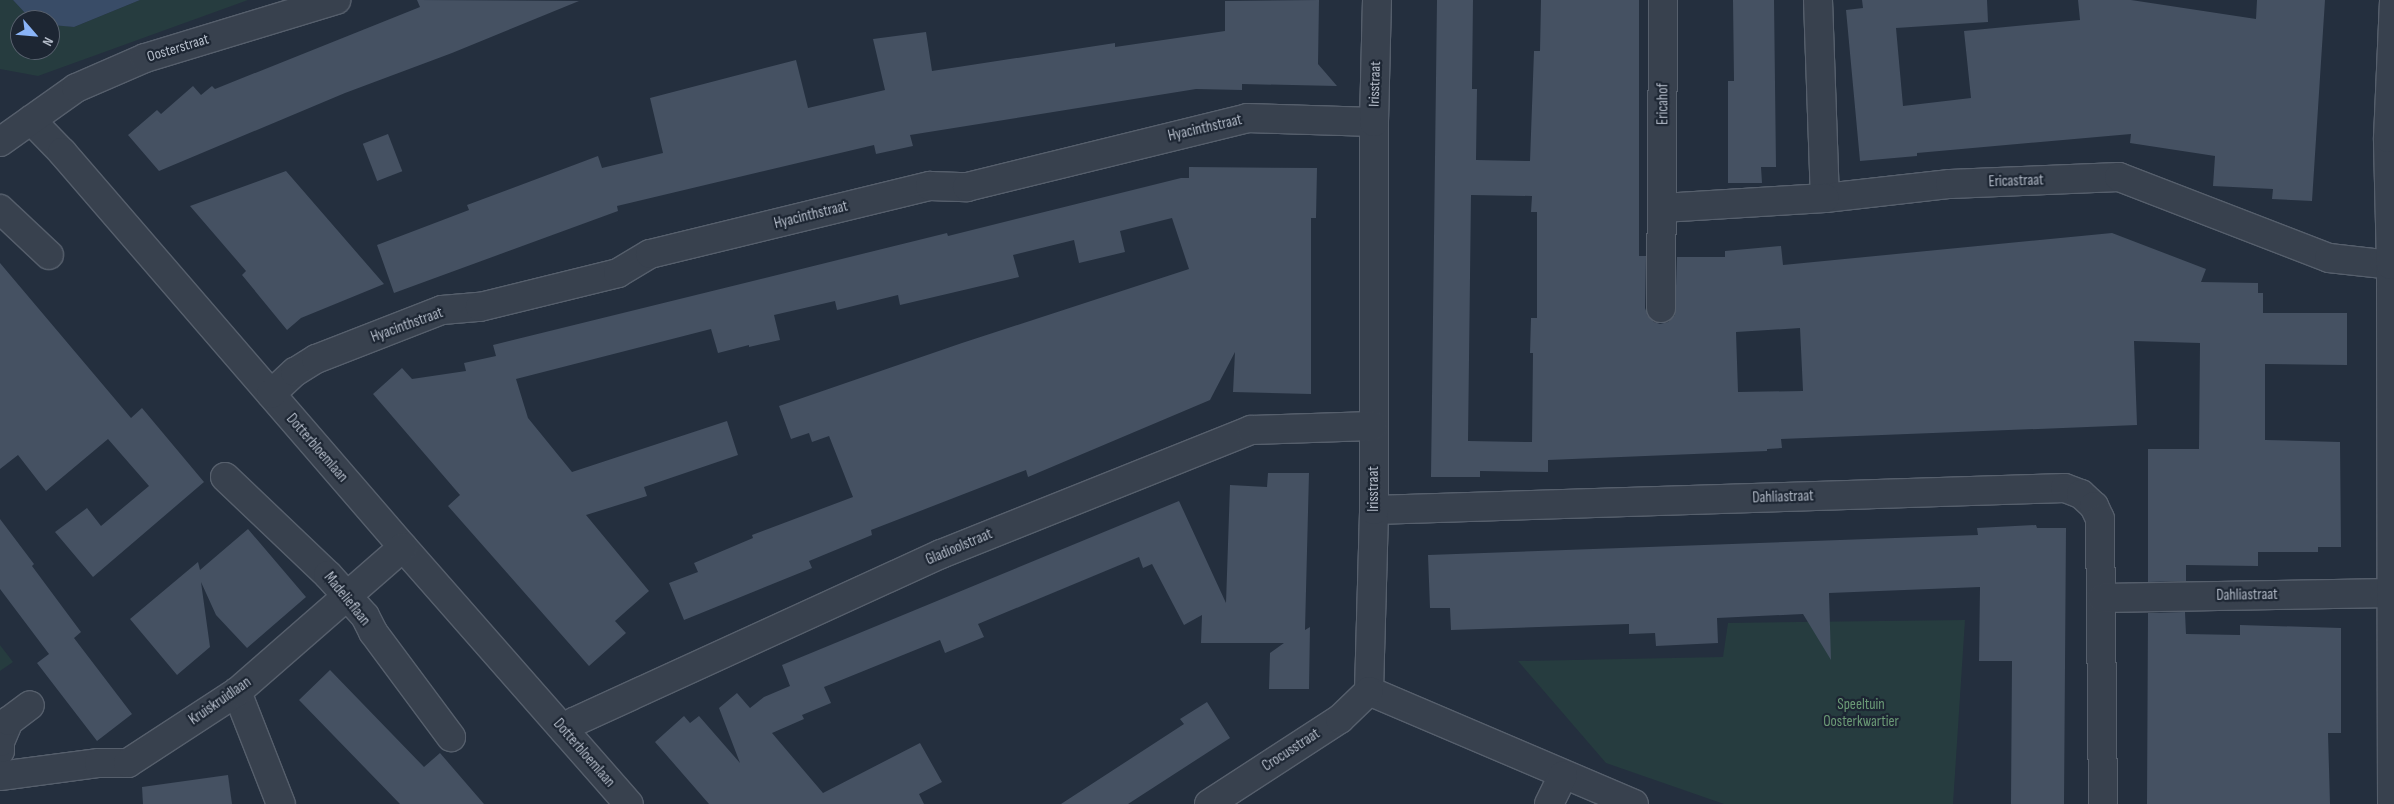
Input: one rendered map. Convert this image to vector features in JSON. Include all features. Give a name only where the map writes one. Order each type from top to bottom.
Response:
[{"type":"street","name":"Oosterstraat","points":[[31,120],[76,88],[145,58],[336,0]]},
{"type":"street","name":"Irisstraat","points":[[1369,691],[1374,510],[1374,122],[1377,0]]},
{"type":"street","name":"Ericahof","points":[[1661,308],[1663,0]]},
{"type":"street","points":[[1662,208],[1825,198],[1818,0]]},
{"type":"street","points":[[2392,804],[2393,399],[2391,138],[2394,2]]},
{"type":"street","name":"Hyacinthstraat","points":[[271,394],[295,372],[316,359],[442,310],[480,307],[618,272],[650,254],[930,186],[967,187],[1247,118],[1374,122]]},
{"type":"street","points":[[0,142],[31,120]]},
{"type":"street","name":"Dotterbloemlaan","points":[[31,120],[62,152],[403,547],[629,804]]},
{"type":"street","name":"Ericastraat","points":[[1825,198],[1950,184],[2119,177],[2329,258],[2391,266]]},
{"type":"street","points":[[0,210],[50,255]]},
{"type":"street","name":"Gladioolstraat","points":[[564,730],[574,722],[941,554],[1251,430],[1373,426]]},
{"type":"street","name":"Madelieflaan","points":[[225,477],[328,574],[348,596],[365,616],[373,632],[451,737]]},
{"type":"street","name":"Dahliastraat","points":[[1374,510],[2065,488],[2081,494],[2094,506],[2100,519],[2103,804]]},
{"type":"street","name":"Kruiskruidlaan","points":[[0,776],[99,763],[128,763],[236,692],[403,547]]},
{"type":"street","name":"Dahliastraat","points":[[2102,598],[2392,593]]},
{"type":"street","points":[[1369,691],[1634,804]]},
{"type":"street","name":"Crocusstraat","points":[[1209,804],[1340,719],[1369,691]]},
{"type":"street","points":[[236,692],[281,804]]},
{"type":"street","points":[[0,751],[0,742],[9,721],[30,705]]},
{"type":"street","points":[[1549,804],[1563,775]]},
{"type":"green space","points":[[0,0],[13,0],[22,10],[10,10],[10,60],[60,60],[60,25],[74,27],[140,0],[248,0],[38,76],[0,69]]},
{"type":"green space","name":"Speeltuin Oosterkwartier","points":[[1965,620],[1953,804],[1724,804],[1606,763],[1518,661],[1723,657],[1728,623]]},
{"type":"green space","points":[[0,645],[13,662],[0,671]]},
{"type":"water","points":[[13,0],[140,0],[74,27],[60,26],[60,10],[22,10]]},
{"type":"building","points":[[417,0],[579,1],[452,53],[345,93],[159,171],[128,135],[157,110],[161,114],[193,86],[201,95],[212,86],[215,89],[420,7]]},
{"type":"building","points":[[1319,0],[1318,64],[1337,86],[1242,84],[1242,90],[1196,89],[910,135],[913,146],[876,154],[874,145],[617,206],[618,211],[394,293],[377,245],[469,210],[467,205],[598,156],[602,168],[663,153],[650,98],[796,60],[808,108],[885,90],[873,39],[926,32],[932,71],[1115,43],[1115,47],[1225,31],[1225,1]]},
{"type":"building","points":[[1437,0],[1473,0],[1472,89],[1477,89],[1476,160],[1530,161],[1534,51],[1540,51],[1541,0],[1639,0],[1639,256],[1646,256],[1645,308],[1648,316],[1654,322],[1660,324],[1668,322],[1675,315],[1677,257],[1725,257],[1725,251],[1781,246],[1783,265],[2112,233],[2206,269],[2201,282],[2258,283],[2258,293],[2263,293],[2263,313],[2347,313],[2347,365],[2265,364],[2265,440],[2340,442],[2341,547],[2318,547],[2318,552],[2258,552],[2258,566],[2186,565],[2186,581],[2148,582],[2148,449],[2199,449],[2200,343],[2134,341],[2137,425],[1781,439],[1782,448],[1767,449],[1767,451],[1548,460],[1548,472],[1480,471],[1480,477],[1431,477]],"holes":[[[1471,195],[1532,196],[1531,212],[1537,212],[1537,318],[1531,318],[1530,353],[1533,353],[1532,442],[1468,441]],[[1800,328],[1803,391],[1738,392],[1736,332]]]},
{"type":"building","points":[[1733,0],[1774,0],[1776,167],[1761,167],[1762,183],[1728,183],[1728,81],[1734,81]]},
{"type":"building","points":[[1862,0],[1987,0],[1988,22],[1896,28],[1903,106],[1971,98],[1964,31],[2080,20],[2078,0],[2131,0],[2256,19],[2257,0],[2325,0],[2312,201],[2272,199],[2273,189],[2213,186],[2215,156],[2130,143],[2131,134],[1917,153],[1917,156],[1860,161],[1846,10],[1863,8]]},
{"type":"building","points":[[388,134],[402,171],[377,181],[363,144]]},
{"type":"building","points":[[1189,167],[1317,168],[1316,218],[1311,218],[1311,394],[1233,392],[1235,352],[1210,400],[1028,477],[1026,470],[871,530],[872,535],[809,561],[812,568],[684,620],[669,583],[698,572],[694,563],[753,538],[752,535],[853,497],[829,436],[812,442],[809,433],[791,439],[779,406],[962,343],[1189,269],[1172,218],[1120,231],[1125,252],[1079,263],[1074,240],[1013,255],[1019,277],[900,305],[898,295],[837,310],[835,301],[774,315],[780,340],[718,353],[711,329],[516,379],[528,418],[572,472],[727,421],[738,455],[644,487],[647,496],[586,515],[649,591],[615,621],[626,633],[589,666],[448,506],[460,495],[373,394],[402,368],[412,379],[466,371],[464,363],[496,356],[493,345],[947,233],[948,236],[1181,178],[1189,178]]},
{"type":"building","points":[[286,171],[384,284],[301,318],[287,330],[242,275],[246,271],[190,206]]},
{"type":"building","points":[[0,263],[131,418],[142,408],[204,482],[93,577],[55,532],[87,508],[101,526],[149,486],[108,439],[46,491],[18,455],[0,469]]},
{"type":"building","points":[[1268,473],[1309,473],[1305,630],[1310,627],[1309,689],[1269,689],[1270,653],[1284,643],[1201,643],[1202,615],[1184,625],[1152,564],[1143,568],[1139,557],[978,624],[984,637],[945,653],[940,640],[824,687],[831,703],[802,715],[804,719],[772,733],[823,793],[920,743],[942,782],[919,794],[924,804],[709,804],[655,742],[684,716],[690,723],[699,716],[740,763],[719,708],[737,693],[750,708],[764,697],[790,686],[782,665],[1179,501],[1226,603],[1230,485],[1267,487]]},
{"type":"building","points":[[0,519],[81,632],[74,638],[132,714],[97,741],[37,663],[49,654],[0,589]]},
{"type":"building","points":[[2036,525],[2037,528],[2066,528],[2064,804],[2011,804],[2012,661],[1979,661],[1980,587],[1829,593],[1831,660],[1803,614],[1717,618],[1718,643],[1656,646],[1655,633],[1629,634],[1629,624],[1451,630],[1450,608],[1430,608],[1428,555],[1978,535],[1977,528]]},
{"type":"building","points":[[248,529],[306,597],[247,648],[216,615],[201,582],[210,647],[177,675],[130,619],[198,562],[200,570]]},
{"type":"building","points":[[2185,612],[2186,634],[2240,635],[2240,625],[2341,628],[2341,733],[2328,733],[2330,804],[2147,804],[2148,613]]},
{"type":"building","points":[[330,670],[424,767],[440,753],[484,804],[400,804],[299,700]]},
{"type":"building","points":[[1207,702],[1230,738],[1128,804],[1061,804],[1184,724],[1180,719]]},
{"type":"building","points":[[228,775],[232,804],[143,804],[142,787]]}]
